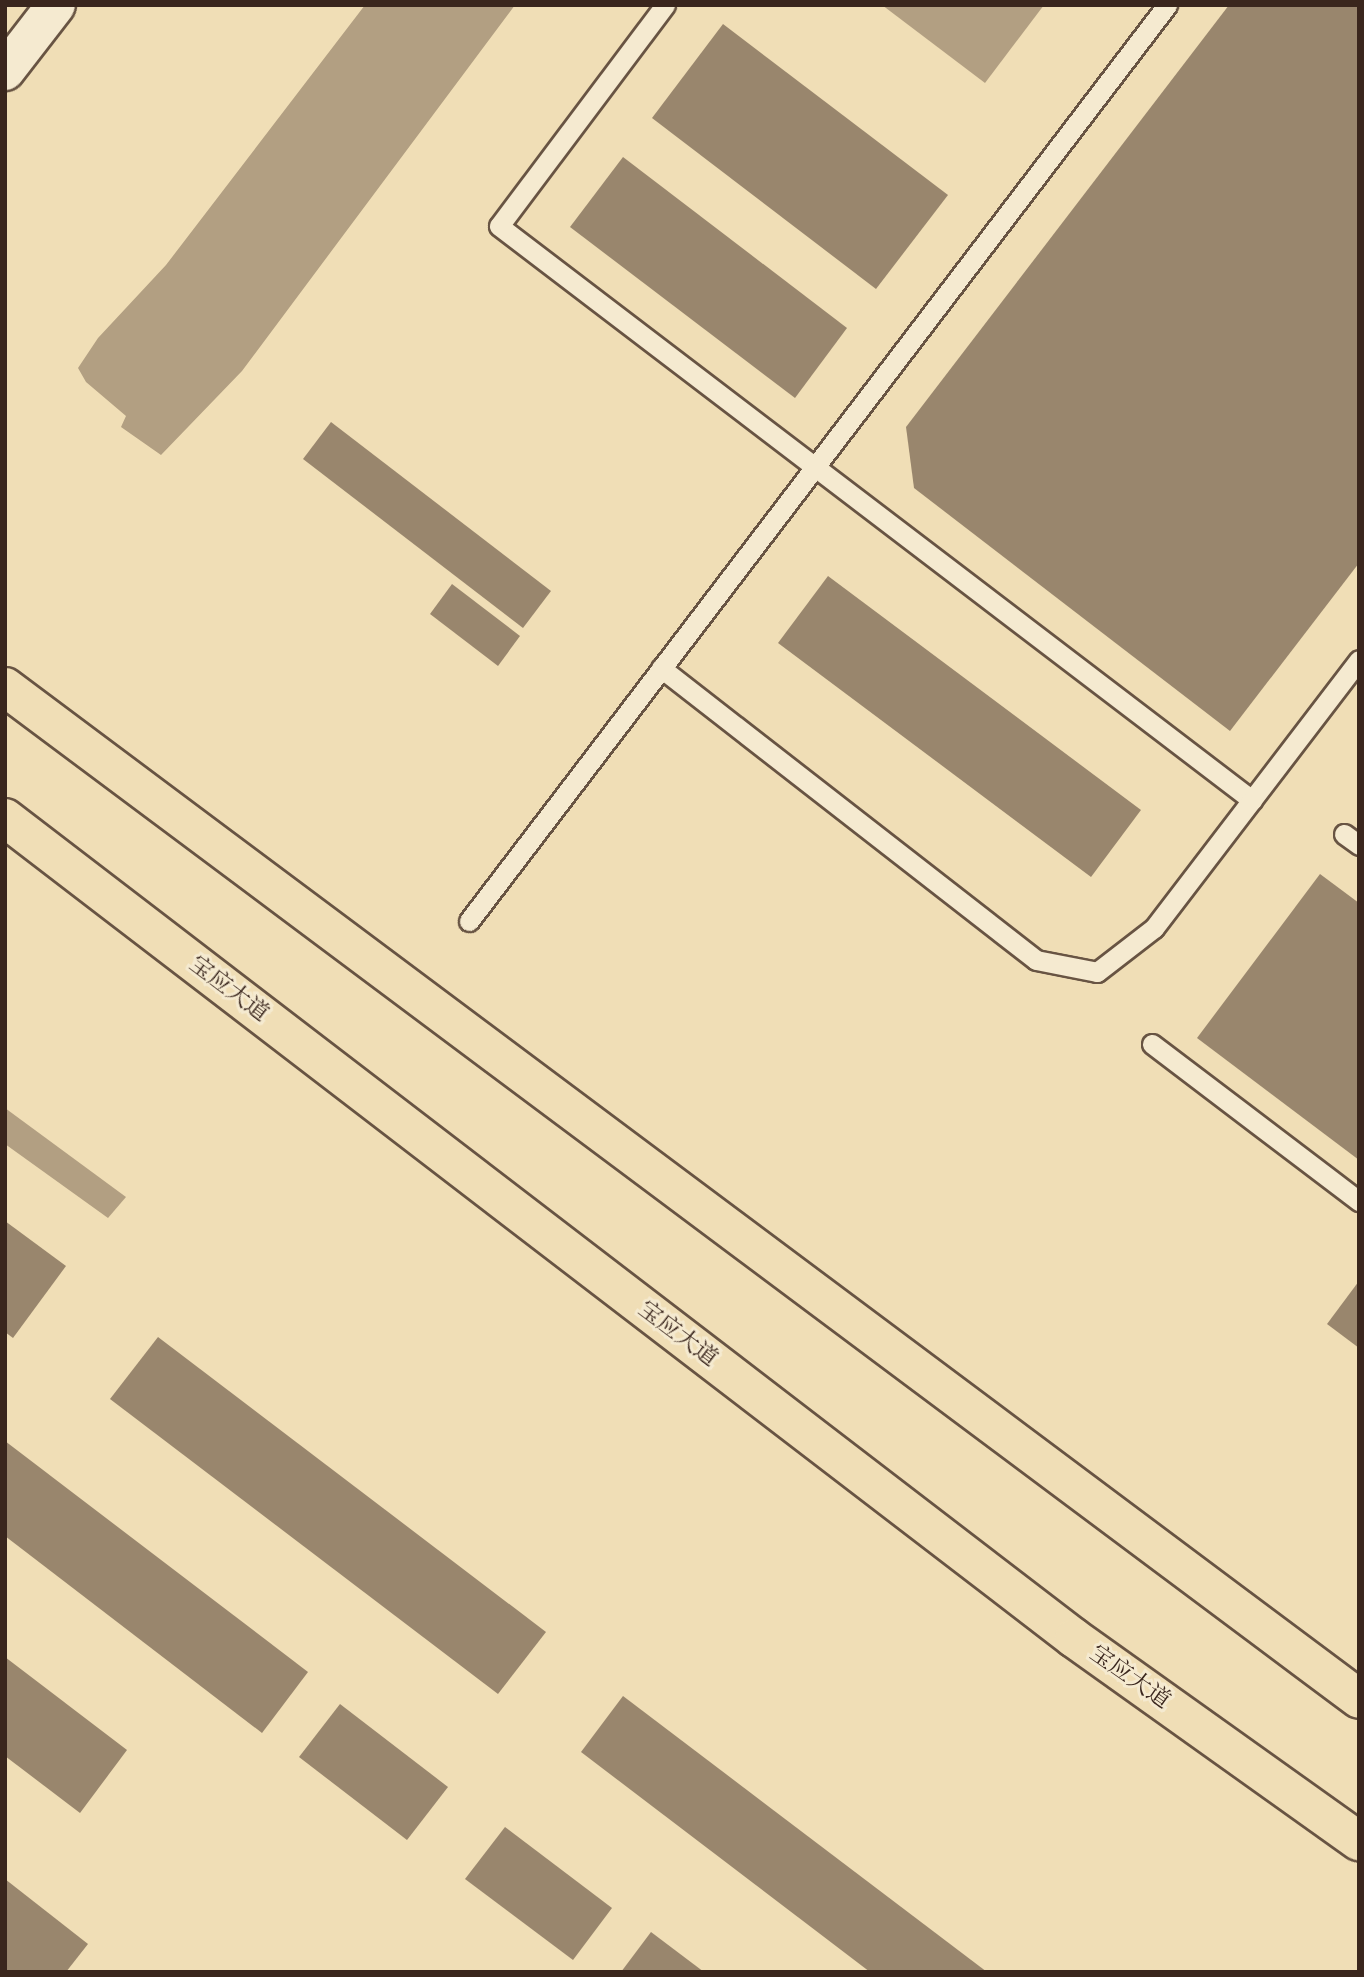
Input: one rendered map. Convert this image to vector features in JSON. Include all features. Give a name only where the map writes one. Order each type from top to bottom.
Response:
[{"type":"main road","points":[[5,71],[56,5]]},
{"type":"main road","points":[[5,688],[1359,1699]]},
{"type":"main road","name":"宝应大道","points":[[5,818],[1074,1638],[1359,1841]]},
{"type":"lane","points":[[665,5],[499,226],[1252,800]]},
{"type":"lane","points":[[469,921],[1167,5]]},
{"type":"lane","points":[[662,668],[1036,960],[1097,972],[1154,928],[1359,660]]},
{"type":"lane","points":[[1152,1044],[1359,1201]]},
{"type":"shaded area","points":[[365,5],[515,5],[242,371],[161,455],[121,427],[126,416],[86,382],[78,368],[98,338],[166,265]]},
{"type":"shaded area","points":[[882,5],[1044,5],[985,83]]},
{"type":"shaded area","points":[[5,1108],[126,1197],[108,1218],[5,1144]]},
{"type":"building","points":[[1229,5],[1359,5],[1359,563],[1230,731],[914,488],[906,427]]},
{"type":"building","points":[[723,24],[948,195],[876,289],[652,118]]},
{"type":"building","points":[[623,157],[847,328],[795,398],[570,227]]},
{"type":"building","points":[[331,422],[551,591],[523,628],[303,459]]},
{"type":"building","points":[[828,576],[1141,810],[1091,877],[778,643]]},
{"type":"building","points":[[452,584],[520,636],[498,666],[430,614]]},
{"type":"building","points":[[1320,874],[1359,903],[1359,1160],[1197,1038]]},
{"type":"building","points":[[5,1221],[66,1266],[13,1338],[5,1332]]},
{"type":"building","points":[[1359,1281],[1359,1348],[1327,1324]]},
{"type":"building","points":[[158,1337],[546,1632],[498,1694],[110,1399]]},
{"type":"building","points":[[5,1441],[308,1672],[262,1733],[5,1536]]},
{"type":"building","points":[[5,1657],[127,1750],[80,1813],[5,1756]]},
{"type":"building","points":[[623,1696],[987,1972],[870,1972],[581,1752]]},
{"type":"building","points":[[340,1704],[448,1787],[407,1840],[299,1757]]},
{"type":"building","points":[[505,1827],[612,1908],[573,1960],[465,1879]]},
{"type":"building","points":[[5,1879],[88,1944],[66,1972],[5,1972]]},
{"type":"building","points":[[651,1932],[704,1972],[621,1972]]}]
